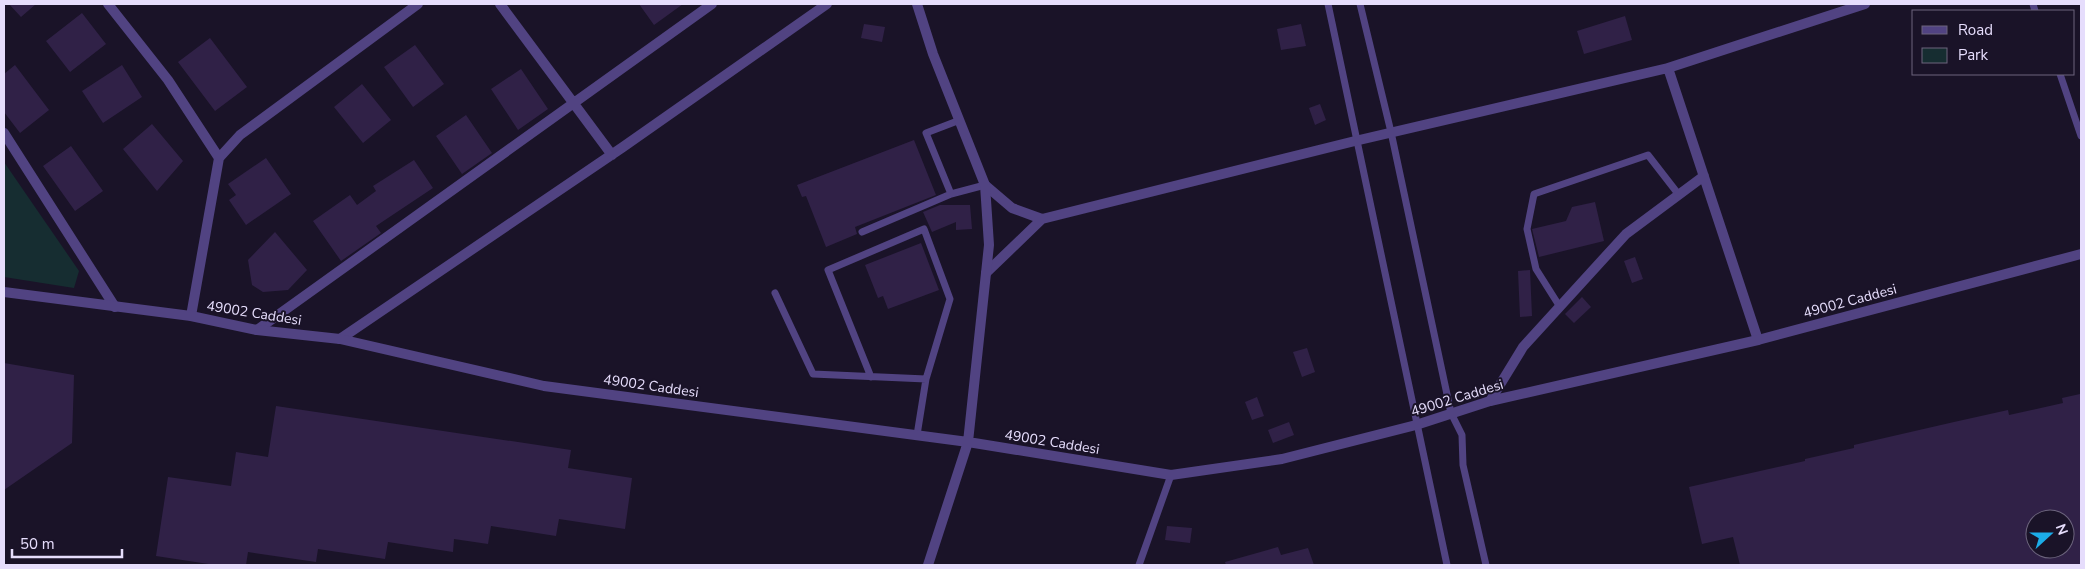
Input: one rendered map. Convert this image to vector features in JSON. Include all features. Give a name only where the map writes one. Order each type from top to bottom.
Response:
[{"type":"street","points":[[108,4],[168,80],[219,158]]},
{"type":"street","points":[[191,316],[219,158],[240,134],[418,4]]},
{"type":"street","points":[[500,4],[612,155]]},
{"type":"street","points":[[257,330],[712,4]]},
{"type":"street","points":[[340,339],[612,155],[827,4]]},
{"type":"street","points":[[917,4],[933,54],[984,186],[989,245],[968,442],[928,565]]},
{"type":"street","points":[[986,273],[1042,219],[1355,140],[1668,68],[1865,4]]},
{"type":"street","points":[[1668,68],[1758,340]]},
{"type":"street","points":[[4,133],[115,307]]},
{"type":"street","points":[[1490,401],[1522,347],[1626,234],[1704,176]]},
{"type":"street","points":[[984,186],[1012,208],[1042,219]]},
{"type":"street","name":"49002 Caddesi","points":[[4,292],[191,316],[257,330],[340,339],[544,386],[968,442],[1171,475],[1282,459],[1416,426],[1490,401],[1758,340],[2081,254]]},
{"type":"lane","points":[[1328,4],[1355,140],[1447,565]]},
{"type":"lane","points":[[1360,4],[1391,132],[1451,413],[1462,435],[1463,465],[1486,565]]},
{"type":"lane","points":[[2060,75],[2079,117],[2081,136]]},
{"type":"lane","points":[[951,194],[926,133],[960,120]]},
{"type":"lane","points":[[1560,307],[1536,269],[1527,229],[1534,194],[1648,155],[1679,194]]},
{"type":"lane","points":[[862,232],[951,194],[984,186]]},
{"type":"lane","points":[[871,377],[828,270],[924,229],[950,299],[926,379],[917,435]]},
{"type":"lane","points":[[775,293],[813,374],[926,379]]},
{"type":"lane","points":[[1138,565],[1171,475]]},
{"type":"green space","points":[[4,162],[79,271],[74,288],[4,277]]},
{"type":"building","points":[[9,4],[36,4],[21,17]]},
{"type":"building","points":[[639,4],[683,4],[654,25]]},
{"type":"building","points":[[82,13],[106,44],[70,72],[46,41]]},
{"type":"building","points":[[1625,16],[1632,40],[1584,54],[1577,31]]},
{"type":"building","points":[[864,24],[885,27],[882,42],[861,38]]},
{"type":"building","points":[[1301,24],[1306,46],[1281,50],[1277,29]]},
{"type":"building","points":[[210,38],[247,87],[215,111],[178,62]]},
{"type":"building","points":[[415,45],[444,84],[413,107],[384,67]]},
{"type":"building","points":[[15,65],[49,110],[20,133],[4,112],[4,74]]},
{"type":"building","points":[[122,65],[142,97],[103,123],[82,91]]},
{"type":"building","points":[[521,69],[548,109],[518,130],[491,89]]},
{"type":"building","points":[[362,84],[391,120],[363,143],[334,107]]},
{"type":"building","points":[[1320,104],[1326,120],[1315,125],[1309,108]]},
{"type":"building","points":[[466,115],[492,153],[462,174],[436,136]]},
{"type":"building","points":[[152,124],[183,161],[157,191],[123,149]]},
{"type":"building","points":[[914,140],[936,195],[855,227],[857,234],[826,247],[806,196],[802,197],[797,185]]},
{"type":"building","points":[[71,146],[103,191],[75,211],[43,166]]},
{"type":"building","points":[[266,158],[291,194],[246,225],[229,200],[236,195],[228,184]]},
{"type":"building","points":[[414,160],[433,188],[376,226],[381,233],[341,261],[313,221],[350,195],[357,205],[376,191],[373,186]]},
{"type":"building","points":[[1595,202],[1604,241],[1539,257],[1532,229],[1566,221],[1572,207]]},
{"type":"building","points":[[940,205],[970,205],[972,229],[956,230],[956,222],[932,232],[923,212]]},
{"type":"building","points":[[275,232],[307,270],[288,290],[263,292],[252,285],[248,260]]},
{"type":"building","points":[[921,243],[939,290],[888,309],[883,296],[878,298],[865,265]]},
{"type":"building","points":[[1635,257],[1643,279],[1632,283],[1624,261]]},
{"type":"building","points":[[1530,270],[1532,316],[1520,317],[1518,271]]},
{"type":"building","points":[[1582,297],[1591,307],[1574,323],[1565,314]]},
{"type":"building","points":[[1307,348],[1315,372],[1302,377],[1293,352]]},
{"type":"building","points":[[4,363],[74,375],[72,443],[4,490]]},
{"type":"building","points":[[2080,394],[2081,565],[1740,565],[1733,537],[1702,544],[1689,487],[1805,461],[1805,459],[1854,448],[1854,445],[1954,422],[2008,410],[2009,415],[2063,403],[2062,398]]},
{"type":"building","points":[[1257,397],[1264,416],[1252,420],[1245,402]]},
{"type":"building","points":[[276,406],[571,450],[568,468],[632,478],[625,529],[559,519],[556,536],[491,526],[488,544],[454,539],[453,552],[388,542],[385,559],[318,549],[316,562],[248,552],[246,565],[215,565],[156,556],[168,477],[231,486],[236,452],[268,457]]},
{"type":"building","points":[[1289,422],[1294,435],[1273,443],[1268,430]]},
{"type":"building","points":[[1167,526],[1192,528],[1190,543],[1165,540]]},
{"type":"building","points":[[1278,547],[1281,555],[1308,548],[1314,565],[1226,565],[1225,562]]}]
